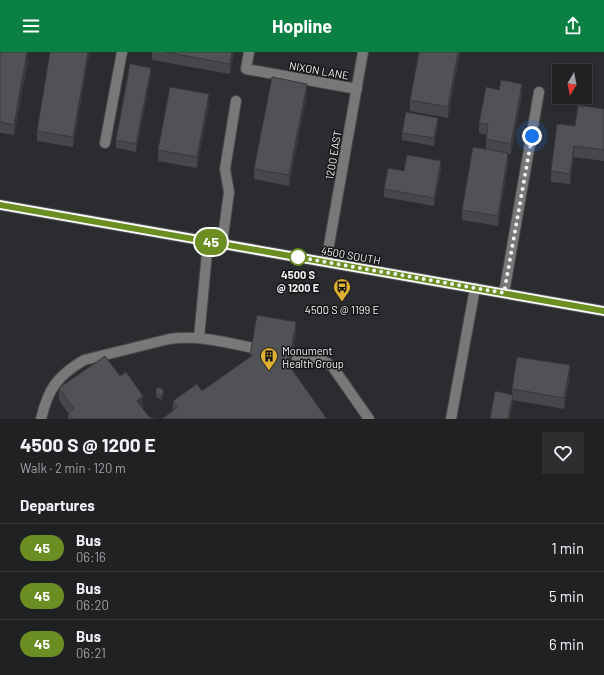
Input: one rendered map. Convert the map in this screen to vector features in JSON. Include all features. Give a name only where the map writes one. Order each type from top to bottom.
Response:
[{"type":"main road","name":"4500 SOUTH","points":[[0,205],[604,311]]},
{"type":"street","points":[[105,143],[122,52]]},
{"type":"street","name":"NIXON LANE","points":[[249,52],[246,69],[357,89]]},
{"type":"street","name":"1200 EAST","points":[[326,262],[363,52]]},
{"type":"street","points":[[504,293],[539,92]]},
{"type":"street","points":[[222,244],[229,192],[226,169],[236,101]]},
{"type":"street","points":[[199,338],[208,242]]},
{"type":"street","points":[[451,419],[475,288]]},
{"type":"street","points":[[42,419],[47,397],[55,383],[72,367],[84,360],[169,339],[199,338],[253,348]]},
{"type":"street","points":[[293,355],[322,360],[332,366],[369,419]]},
{"type":"building","points":[[0,52],[27,52],[14,125],[0,122]]},
{"type":"building","points":[[50,52],[88,52],[73,137],[37,131]]},
{"type":"building","points":[[165,52],[232,52],[230,64]]},
{"type":"building","points":[[419,52],[458,52],[448,107],[410,100]]},
{"type":"building","points":[[130,64],[151,68],[136,144],[116,140]]},
{"type":"building","points":[[272,77],[307,84],[289,175],[254,169]]},
{"type":"building","points":[[501,80],[522,84],[511,144],[486,139],[488,124],[479,123],[486,87],[499,90]]},
{"type":"building","points":[[170,87],[209,94],[197,157],[158,150]]},
{"type":"building","points":[[578,105],[604,109],[604,150],[574,146],[570,174],[551,171],[557,124],[575,126]]},
{"type":"building","points":[[406,112],[438,118],[434,138],[402,133]]},
{"type":"building","points":[[473,147],[508,153],[498,216],[462,210]]},
{"type":"building","points":[[407,155],[441,161],[434,198],[384,189],[388,168],[404,171]]},
{"type":"building","name":"Monument Health Group","points":[[257,315],[296,322],[289,362],[286,361],[327,419],[162,419],[178,407],[173,401],[197,384],[202,391],[253,355],[250,355]]},
{"type":"building","points":[[105,356],[120,376],[126,372],[143,396],[137,401],[149,417],[156,419],[72,419],[68,413],[74,409],[59,388]]},
{"type":"building","points":[[517,357],[570,365],[564,398],[512,389]]},
{"type":"building","points":[[159,387],[164,391],[161,396],[156,393],[156,389]]},
{"type":"building","points":[[495,391],[513,395],[508,419],[490,419]]},
{"type":"bus line","name":"45","points":[[0,205],[604,311]]},
{"type":"place","name":"4500 S @ 1200 E","points":[[298,257]]},
{"type":"place","name":"4500 S @ 1199 E","points":[[342,302]]},
{"type":"place","name":"Monument Health Group","points":[[269,371]]},
{"type":"route","points":[[298,257],[504,293],[532,136]]}]
